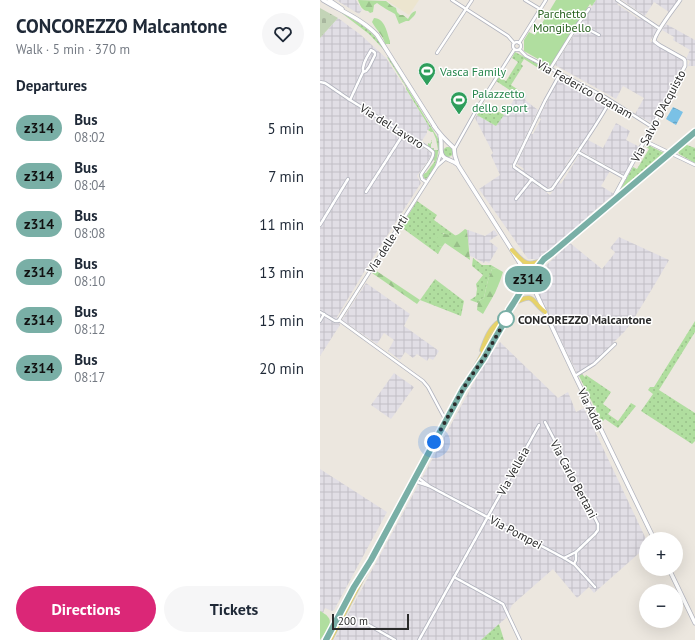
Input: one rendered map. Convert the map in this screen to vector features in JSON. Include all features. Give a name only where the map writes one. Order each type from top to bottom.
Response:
[{"type":"main road","points":[[323,0],[352,16]]},
{"type":"main road","points":[[329,0],[371,29],[378,37],[434,126],[454,152],[451,158],[446,158]]},
{"type":"main road","points":[[434,126],[441,139],[441,151],[443,157],[458,164]]},
{"type":"main road","points":[[512,250],[527,264],[535,264],[544,259],[695,132]]},
{"type":"main road","points":[[441,151],[444,145],[450,145]]},
{"type":"main road","name":"Via Adda","points":[[454,152],[458,164],[529,278],[651,532]]},
{"type":"main road","points":[[467,382],[484,358],[502,319],[529,278],[544,259]]},
{"type":"main road","points":[[513,304],[523,298],[530,298],[545,312]]},
{"type":"main road","points":[[330,640],[416,475],[481,357],[505,321],[509,310]]},
{"type":"main road","points":[[481,357],[488,334],[496,323],[502,319]]},
{"type":"main road","points":[[488,334],[491,332],[494,338]]},
{"type":"main road","points":[[488,334],[488,338],[494,338]]},
{"type":"main road","points":[[324,640],[371,560]]},
{"type":"main road","points":[[672,576],[695,623]]},
{"type":"street","points":[[452,0],[508,36],[514,43],[514,50],[481,101],[460,137],[454,152]]},
{"type":"street","points":[[437,53],[472,0]]},
{"type":"street","points":[[526,0],[540,9]]},
{"type":"street","points":[[514,50],[520,50],[521,46],[519,43],[546,0]]},
{"type":"street","points":[[617,0],[660,29],[680,0]]},
{"type":"street","points":[[550,69],[589,9]]},
{"type":"street","points":[[578,24],[599,35]]},
{"type":"street","name":"Via Salvo D'Acquisto","points":[[614,201],[624,178],[685,66],[684,59],[654,41],[660,29]]},
{"type":"street","points":[[514,43],[519,43]]},
{"type":"street","points":[[350,100],[364,72],[369,68],[375,55],[372,50],[364,63],[364,72]]},
{"type":"street","name":"Via Federico Ozanam","points":[[520,50],[525,55],[550,69],[605,97],[652,127]]},
{"type":"street","points":[[560,74],[514,164],[514,167],[546,190],[552,189],[598,123],[610,101]]},
{"type":"street","name":"Via del Lavoro","points":[[320,82],[325,83],[428,148],[433,153],[432,159],[421,175],[422,179],[426,182]]},
{"type":"street","points":[[366,192],[404,133]]},
{"type":"street","points":[[450,145],[459,141]]},
{"type":"street","points":[[645,141],[695,166]]},
{"type":"street","name":"Via delle Arti","points":[[437,166],[441,151]]},
{"type":"street","points":[[578,152],[624,178]]},
{"type":"street","name":"Via delle Arti","points":[[338,321],[426,182],[437,166],[446,158]]},
{"type":"street","points":[[320,225],[348,179]]},
{"type":"street","points":[[516,200],[532,179]]},
{"type":"street","points":[[320,312],[335,321],[338,321],[423,381],[428,387],[444,417]]},
{"type":"street","points":[[320,320],[324,314]]},
{"type":"street","points":[[575,376],[594,364],[615,344]]},
{"type":"street","name":"Via Carlo Bertani","points":[[545,422],[598,524],[598,530],[595,534],[576,552],[564,558]]},
{"type":"street","name":"Via Velleia","points":[[419,640],[539,425]]},
{"type":"street","name":"Via Pompei","points":[[416,475],[429,486]]},
{"type":"street","name":"Via Pompei","points":[[414,481],[429,486],[564,558],[574,564],[595,587]]},
{"type":"street","points":[[574,564],[576,560],[576,552]]},
{"type":"street","points":[[454,577],[503,604],[520,640]]},
{"type":"street","points":[[360,620],[395,640]]},
{"type":"shaded area","points":[[336,0],[356,0],[362,10],[359,14]]},
{"type":"shaded area","points":[[386,0],[419,0],[409,15]]},
{"type":"shaded area","points":[[596,0],[614,0],[618,3],[617,4],[639,19],[641,18],[657,30],[650,41],[682,60],[684,65],[652,123],[635,114],[644,98],[623,86],[616,99],[555,65]]},
{"type":"shaded area","points":[[622,0],[678,0],[669,12],[654,2],[645,16]]},
{"type":"shaded area","points":[[338,18],[361,35],[386,58],[430,128],[427,130],[427,133],[419,145],[430,152],[431,156],[417,176],[421,183],[337,317],[340,325],[320,356],[320,38]]},
{"type":"shaded area","points":[[666,24],[695,40],[695,66],[688,66],[690,61],[686,59],[690,50],[673,40],[674,37],[662,30]]},
{"type":"shaded area","points":[[559,78],[562,78],[605,100],[606,104],[596,124],[579,149],[577,148],[565,166],[566,167],[551,187],[547,188],[522,171],[524,169],[517,164],[531,134],[533,134],[541,119],[539,118]]},
{"type":"shaded area","points":[[520,91],[527,96],[525,100],[538,110],[511,167],[550,195],[559,182],[561,184],[579,155],[610,171],[601,186],[614,194],[587,217],[588,218],[538,259],[528,259],[479,189],[500,175],[491,155],[493,153],[475,118],[477,115],[496,126]]},
{"type":"shaded area","points":[[616,123],[630,131],[626,140],[640,147],[624,175],[581,151],[588,140],[603,148]]},
{"type":"shaded area","points":[[467,230],[485,236],[494,230],[498,235],[489,241],[498,248],[489,263],[485,261],[484,263],[470,256]]},
{"type":"shaded area","points":[[619,237],[669,260],[625,331],[594,362],[577,373],[536,289],[539,276],[538,273],[570,243],[602,269],[614,254],[615,252],[610,248]]},
{"type":"shaded area","points":[[366,283],[410,314],[404,326],[439,351],[433,360],[429,358],[427,361],[417,354],[413,358],[405,352],[400,360],[388,351],[394,340],[384,333],[377,344],[342,320]]},
{"type":"shaded area","points":[[500,342],[558,398],[568,392],[576,412],[584,408],[643,532],[639,532],[639,553],[594,593],[589,587],[577,598],[553,569],[512,605],[506,618],[481,640],[334,640],[485,362]]},
{"type":"shaded area","points":[[394,373],[414,387],[391,419],[371,405]]},
{"type":"shaded area","points":[[320,469],[387,512],[334,610],[332,611],[325,608],[323,613],[320,611]]},
{"type":"green space","points":[[358,0],[386,1],[396,8],[400,15],[403,15],[408,19],[413,12],[416,11],[416,13],[409,21],[399,24],[395,14],[377,3],[374,5],[373,12],[370,13],[360,6]]},
{"type":"green space","name":"Parchetto Mongibello","points":[[556,0],[596,0],[592,6],[590,4],[550,66],[524,51],[524,40],[529,32],[535,35]]},
{"type":"green space","points":[[320,8],[338,18],[320,38]]},
{"type":"green space","points":[[339,11],[368,30],[385,51],[369,34]]},
{"type":"green space","points":[[374,18],[381,20],[383,23],[387,30],[390,44],[385,44],[383,38],[372,22]]},
{"type":"green space","points":[[515,52],[545,68],[543,71],[524,59],[521,64],[523,66],[511,85],[520,91],[517,95],[496,81],[499,77],[506,81],[518,62],[512,58]]},
{"type":"green space","points":[[387,57],[439,140],[439,146],[436,163],[426,179],[423,175],[435,161],[433,160],[435,153],[428,146],[428,143],[430,144],[432,141],[431,148],[438,150],[436,139],[433,132],[428,130],[430,128]]},
{"type":"green space","points":[[484,103],[504,115],[496,126],[477,115]]},
{"type":"green space","points":[[688,142],[687,145],[695,148],[695,163],[679,154],[678,151]]},
{"type":"green space","points":[[648,145],[664,153],[665,156],[620,194],[618,193],[633,167],[637,169],[649,149],[645,146]]},
{"type":"green space","points":[[446,147],[450,147],[453,152],[450,157],[446,157],[443,154],[443,150]]},
{"type":"green space","points":[[417,201],[437,215],[434,220],[456,236],[449,236],[443,233],[439,246],[442,247],[438,254],[401,227]]},
{"type":"green space","points":[[465,229],[467,230],[470,260],[445,243],[442,247],[435,242],[439,234],[454,236]]},
{"type":"green space","points":[[473,258],[482,265],[491,265],[496,268],[492,269],[484,298],[478,303],[470,300],[476,296],[476,284],[483,275],[472,266]]},
{"type":"green space","points":[[496,268],[503,272],[495,293],[483,314],[477,310],[478,304],[480,300],[484,298],[492,269]]},
{"type":"green space","points":[[375,270],[420,300],[417,304],[372,273]]},
{"type":"green space","points":[[435,279],[464,301],[461,316],[420,300]]},
{"type":"green space","points":[[695,321],[695,332],[659,390],[695,413],[695,441],[692,444],[641,411],[653,394],[648,390],[650,387],[654,387]]},
{"type":"green space","points":[[582,374],[585,377],[586,375],[611,392],[603,404],[611,410],[608,414],[618,421],[631,403],[636,406],[618,428],[605,419],[602,422],[579,376]]},
{"type":"green space","points":[[320,611],[327,616],[330,622],[328,629],[320,640]]},
{"type":"green space","points":[[499,624],[504,640],[481,640]]},
{"type":"water","points":[[673,107],[683,112],[676,125],[666,119]]},
{"type":"bus line","name":"z314","points":[[326,640],[466,384],[484,358],[505,321],[509,310],[529,278],[544,259],[695,132]]},
{"type":"place","name":"Vasca Family","points":[[427,86]]},
{"type":"place","name":"Palazzetto dello sport","points":[[459,115]]},
{"type":"place","name":"CONCOREZZO Malcantone","points":[[506,319]]},
{"type":"route","points":[[434,442],[467,382],[484,358],[506,319]]}]
